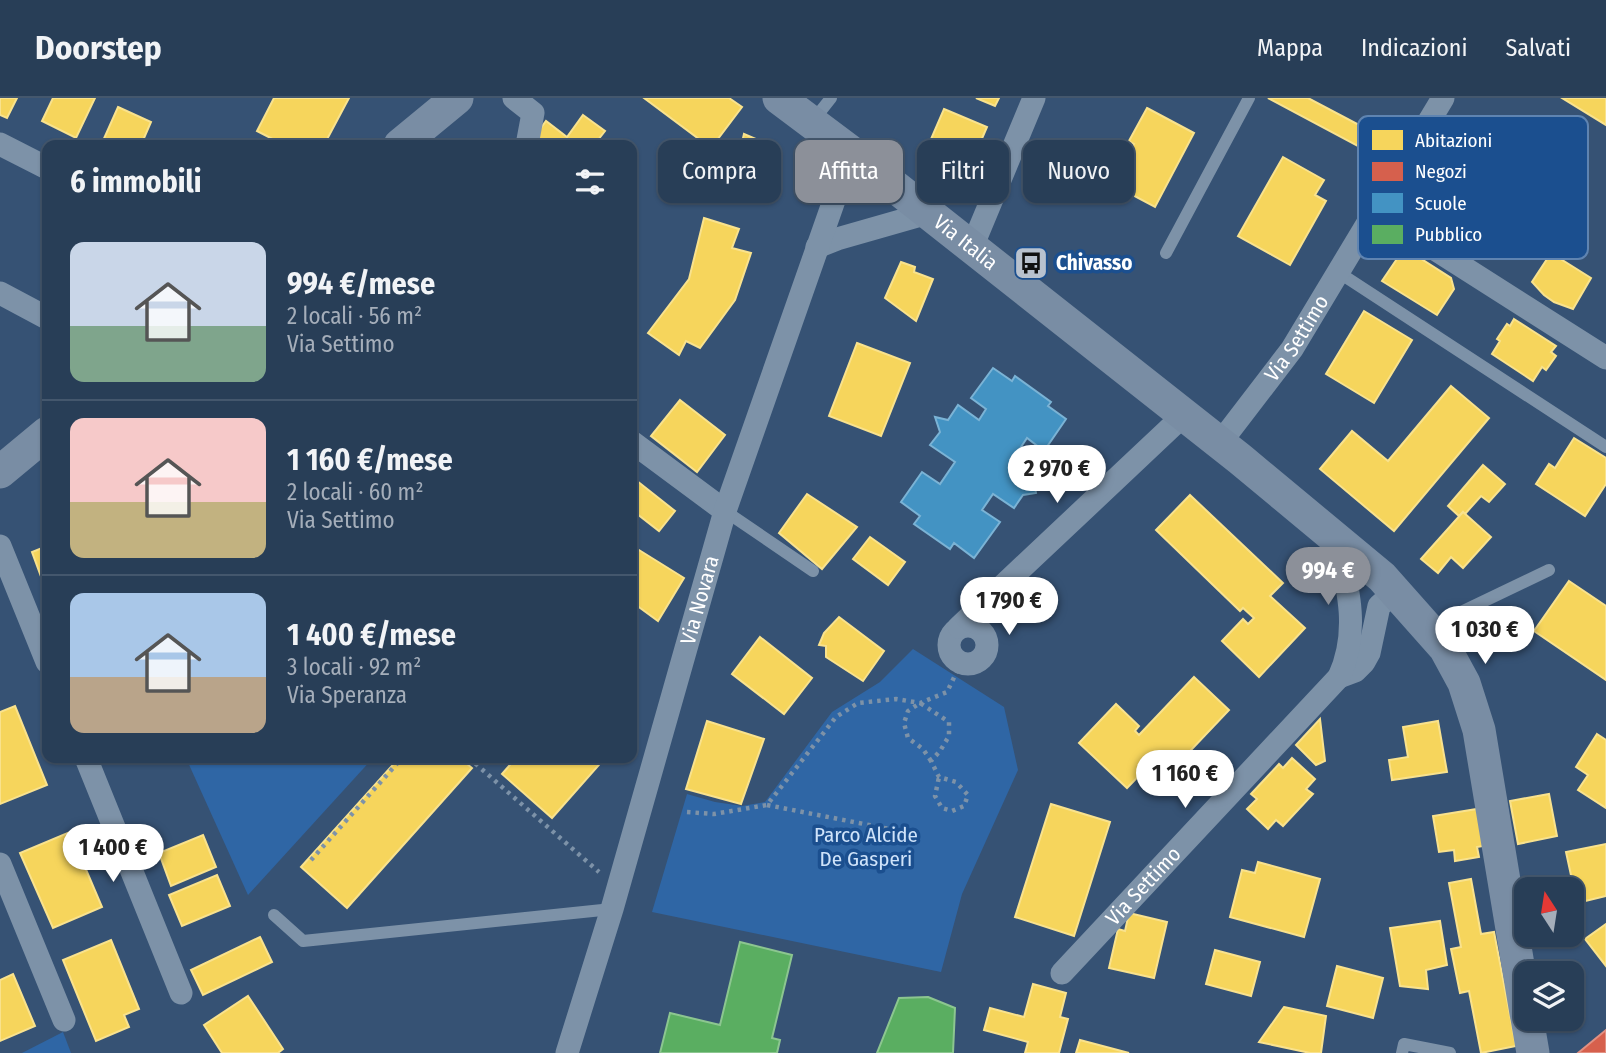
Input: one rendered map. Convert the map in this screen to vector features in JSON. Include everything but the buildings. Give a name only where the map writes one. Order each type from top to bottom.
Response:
[{"type":"street","points":[[406,140],[457,98]]},
{"type":"street","points":[[514,98],[533,113],[528,140]]},
{"type":"street","name":"Via Italia","points":[[779,98],[821,110],[842,140]]},
{"type":"street","points":[[972,247],[1034,98]]},
{"type":"street","name":"Via Settimo","points":[[1432,116],[1443,98]]},
{"type":"street","points":[[0,144],[42,165]]},
{"type":"street","name":"Via Italia","points":[[903,193],[1220,443]]},
{"type":"street","name":"Via Novara","points":[[567,1053],[615,898],[725,511],[833,203]]},
{"type":"street","points":[[817,247],[928,213]]},
{"type":"street","name":"Via Settimo","points":[[1220,443],[1292,349],[1358,239]]},
{"type":"street","points":[[1450,259],[1606,358]]},
{"type":"street","points":[[0,293],[42,315]]},
{"type":"street","points":[[959,627],[972,625],[987,638],[984,656],[973,664],[955,660],[949,649],[951,636],[959,627],[1184,415]]},
{"type":"street","points":[[0,472],[42,437]]},
{"type":"street","points":[[1220,443],[1382,578],[1444,648],[1464,683],[1479,730],[1517,961]]},
{"type":"street","points":[[637,446],[725,511]]},
{"type":"street","name":"Via Settimo","points":[[1062,973],[1339,677],[1347,660],[1352,620],[1348,583],[1337,540]]},
{"type":"street","points":[[0,546],[42,650]]},
{"type":"street","name":"Via Settimo","points":[[1339,677],[1355,671],[1364,662],[1379,606],[1395,592]]},
{"type":"street","points":[[88,763],[181,993]]},
{"type":"street","points":[[0,864],[64,1020]]},
{"type":"street","points":[[1528,1031],[1530,1053]]},
{"type":"lane","points":[[1166,254],[1249,98]]},
{"type":"lane","points":[[1338,272],[1606,446]]},
{"type":"lane","points":[[725,511],[813,571]]},
{"type":"lane","points":[[1426,628],[1549,570]]},
{"type":"lane","points":[[274,915],[303,941],[615,898]]},
{"type":"lane","points":[[1402,1053],[1404,1044],[1450,1053]]},
{"type":"path","points":[[939,777],[956,782],[968,795],[964,806],[952,811],[942,808],[935,796],[939,777],[923,749],[908,737],[904,723],[908,711],[947,692],[961,663]]},
{"type":"path","points":[[767,805],[835,717],[858,704],[896,699],[920,703],[948,722],[949,736],[931,761]]},
{"type":"path","points":[[311,860],[398,763]]},
{"type":"path","points":[[474,763],[615,898]]},
{"type":"path","points":[[687,811],[714,814],[767,805],[915,834]]},
{"type":"green space","name":"Parco Alcide De Gasperi","points":[[913,649],[1004,707],[1018,770],[962,894],[941,972],[652,912],[687,794],[742,806],[765,802],[832,712],[880,682]]},
{"type":"green space","points":[[188,763],[368,763],[248,895]]},
{"type":"green space","points":[[63,1032],[71,1053],[22,1053]]},
{"type":"place","name":"Chivasso","points":[[1031,263]]}]
